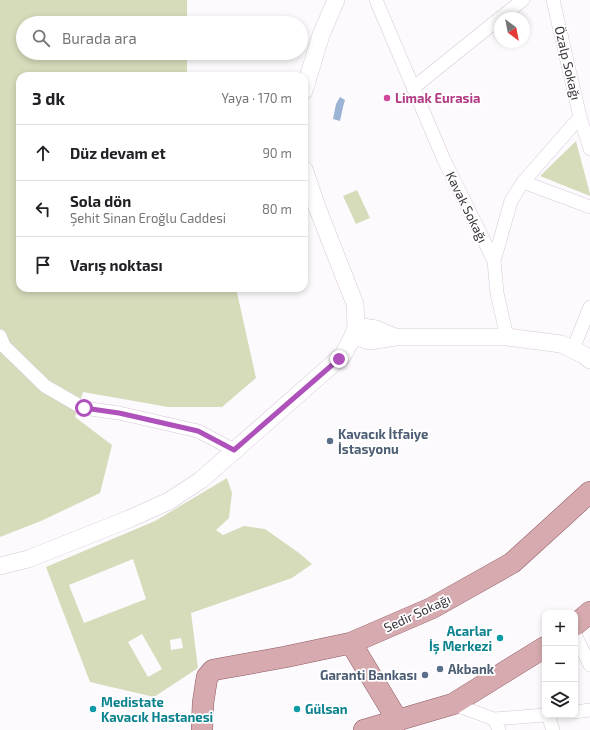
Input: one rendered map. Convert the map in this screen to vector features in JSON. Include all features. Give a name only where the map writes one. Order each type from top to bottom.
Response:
[{"type":"main road","name":"Sedir Sokağı","points":[[202,730],[203,703],[207,677],[213,670],[351,643],[432,608],[512,563],[590,492]]},
{"type":"main road","points":[[578,623],[590,612]]},
{"type":"main road","points":[[351,643],[400,725]]},
{"type":"main road","points":[[364,730],[400,725],[453,704],[542,649]]},
{"type":"street","points":[[308,79],[322,35],[336,0]]},
{"type":"street","name":"Kavak Sokağı","points":[[376,0],[444,160],[494,261],[497,293],[507,337]]},
{"type":"street","points":[[508,12],[523,0]]},
{"type":"street","name":"Özalp Sokağı","points":[[553,0],[580,117],[590,149]]},
{"type":"street","points":[[413,88],[494,23]]},
{"type":"street","points":[[494,261],[511,201],[523,182],[580,117]]},
{"type":"street","points":[[308,181],[355,304],[373,335]]},
{"type":"street","points":[[523,182],[590,208]]},
{"type":"street","points":[[343,355],[355,331],[355,304]]},
{"type":"street","points":[[573,349],[590,307]]},
{"type":"street","points":[[355,331],[373,335],[395,337],[507,337],[561,344],[584,355],[590,360]]},
{"type":"street","points":[[0,566],[28,559],[151,510],[184,492],[200,480],[343,355],[373,335]]},
{"type":"street","points":[[0,336],[4,346],[45,386],[84,408],[119,413],[198,431],[234,450]]},
{"type":"street","points":[[578,641],[590,665]]},
{"type":"street","points":[[453,704],[497,724],[542,716]]},
{"type":"street","points":[[578,712],[590,710]]},
{"type":"street","points":[[549,718],[553,730]]},
{"type":"green space","points":[[0,0],[187,0],[187,16],[16,16],[16,60],[187,60],[187,72],[16,72],[16,292],[237,292],[256,378],[222,407],[168,407],[83,392],[75,417],[112,445],[100,493],[41,521],[0,537]]},
{"type":"green space","points":[[576,141],[590,194],[590,196],[540,176]]},
{"type":"green space","points":[[357,190],[370,218],[356,224],[343,196]]},
{"type":"green space","points":[[227,478],[232,493],[229,518],[216,530],[223,535],[244,526],[265,529],[312,564],[292,578],[191,613],[198,668],[154,697],[90,682],[46,567],[155,521]],"holes":[[[133,559],[146,599],[84,623],[69,585]],[[142,634],[162,669],[148,677],[128,642]],[[181,638],[183,648],[171,650],[170,640]]]},
{"type":"water","points":[[340,97],[345,100],[340,121],[333,119],[336,104]]},
{"type":"place","name":"Limak Eurasia","points":[[387,98]]},
{"type":"place","name":"Kavacık İtfaiye İstasyonu","points":[[330,441]]},
{"type":"place","name":"Acarlar İş Merkezi","points":[[500,638]]},
{"type":"place","name":"Akbank","points":[[440,669]]},
{"type":"place","name":"Garanti Bankası","points":[[425,675]]},
{"type":"place","name":"Medistate Kavacık Hastanesi","points":[[93,709]]},
{"type":"place","name":"Gülsan","points":[[297,709]]},
{"type":"route","points":[[84,408],[119,413],[198,431],[234,450],[339,359]]}]
